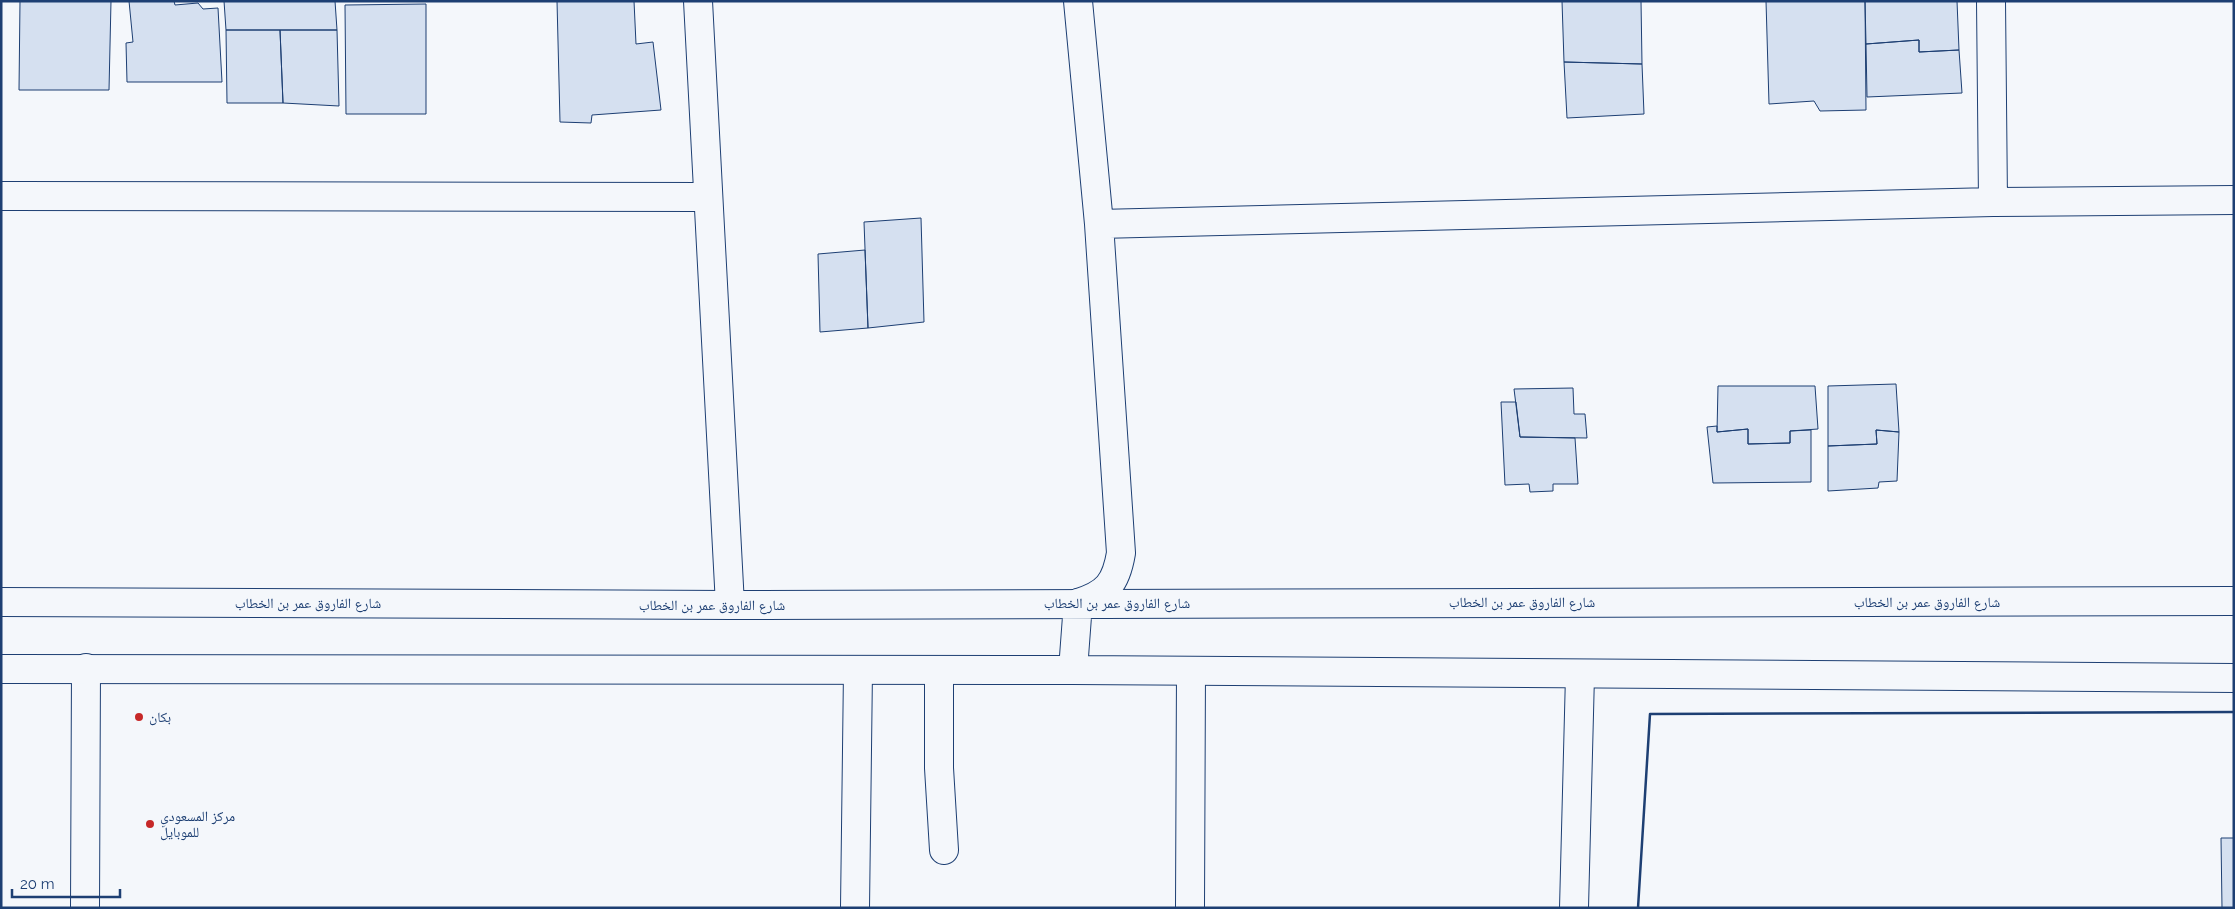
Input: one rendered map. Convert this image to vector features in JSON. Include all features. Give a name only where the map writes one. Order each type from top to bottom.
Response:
[{"type":"main road","points":[[698,1],[730,605]]},
{"type":"main road","points":[[1073,670],[1078,603],[1095,598],[1109,586],[1118,571],[1121,553],[1099,224],[1078,1]]},
{"type":"main road","points":[[1991,1],[1993,202]]},
{"type":"main road","points":[[1,196],[708,197]]},
{"type":"main road","points":[[1099,224],[1993,202],[2234,200]]},
{"type":"main road","name":"شارع الفاروق عمر بن الخطاب","points":[[1,602],[730,605],[2234,601]]},
{"type":"main road","points":[[85,908],[86,668]]},
{"type":"main road","points":[[1,669],[1073,670],[1580,675],[2234,678]]},
{"type":"main road","points":[[855,908],[858,670]]},
{"type":"main road","points":[[939,670],[939,768],[944,850]]},
{"type":"main road","points":[[1190,908],[1191,671]]},
{"type":"main road","points":[[1574,908],[1580,675]]},
{"type":"building","points":[[20,1],[111,1],[109,90],[19,90]]},
{"type":"building","points":[[129,1],[174,1],[175,5],[198,3],[203,9],[218,8],[222,82],[127,82],[126,43],[133,42]]},
{"type":"building","points":[[224,1],[335,1],[337,30],[226,30]]},
{"type":"building","points":[[557,1],[634,1],[636,44],[653,42],[661,110],[592,115],[591,123],[560,122]]},
{"type":"building","points":[[1562,1],[1641,1],[1642,64],[1564,62]]},
{"type":"building","points":[[1766,1],[1865,1],[1866,110],[1820,111],[1814,101],[1769,104]]},
{"type":"building","points":[[1865,1],[1957,1],[1959,50],[1919,52],[1919,40],[1866,44]]},
{"type":"building","points":[[426,4],[426,114],[346,114],[345,5]]},
{"type":"building","points":[[226,30],[280,30],[283,103],[227,103]]},
{"type":"building","points":[[280,30],[337,30],[339,106],[283,103]]},
{"type":"building","points":[[1919,40],[1919,52],[1959,50],[1962,93],[1867,97],[1866,44]]},
{"type":"building","points":[[1564,62],[1642,64],[1644,114],[1567,118]]},
{"type":"building","points":[[921,218],[924,322],[868,328],[864,222]]},
{"type":"building","points":[[865,250],[868,328],[820,332],[818,254]]},
{"type":"building","points":[[1896,384],[1899,432],[1876,430],[1877,444],[1828,446],[1828,386]]},
{"type":"building","points":[[1718,386],[1815,386],[1818,429],[1790,431],[1790,443],[1748,444],[1748,429],[1717,432]]},
{"type":"building","points":[[1573,388],[1574,414],[1585,414],[1587,438],[1520,437],[1514,389]]},
{"type":"building","points":[[1501,402],[1516,402],[1520,437],[1575,438],[1578,484],[1553,484],[1553,491],[1530,492],[1529,484],[1505,485]]},
{"type":"building","points":[[1717,426],[1717,432],[1748,429],[1748,444],[1790,443],[1790,431],[1811,430],[1811,482],[1713,483],[1707,427]]},
{"type":"building","points":[[1876,430],[1899,432],[1897,481],[1879,482],[1878,488],[1828,491],[1828,446],[1877,444]]},
{"type":"building","points":[[2221,838],[2234,838],[2234,908],[2222,908]]},
{"type":"wall","points":[[1638,908],[1650,714],[2234,712]]},
{"type":"place","name":"بكان","points":[[139,717]]},
{"type":"place","name":"مركز المسعودي للموبايل","points":[[150,824]]}]
